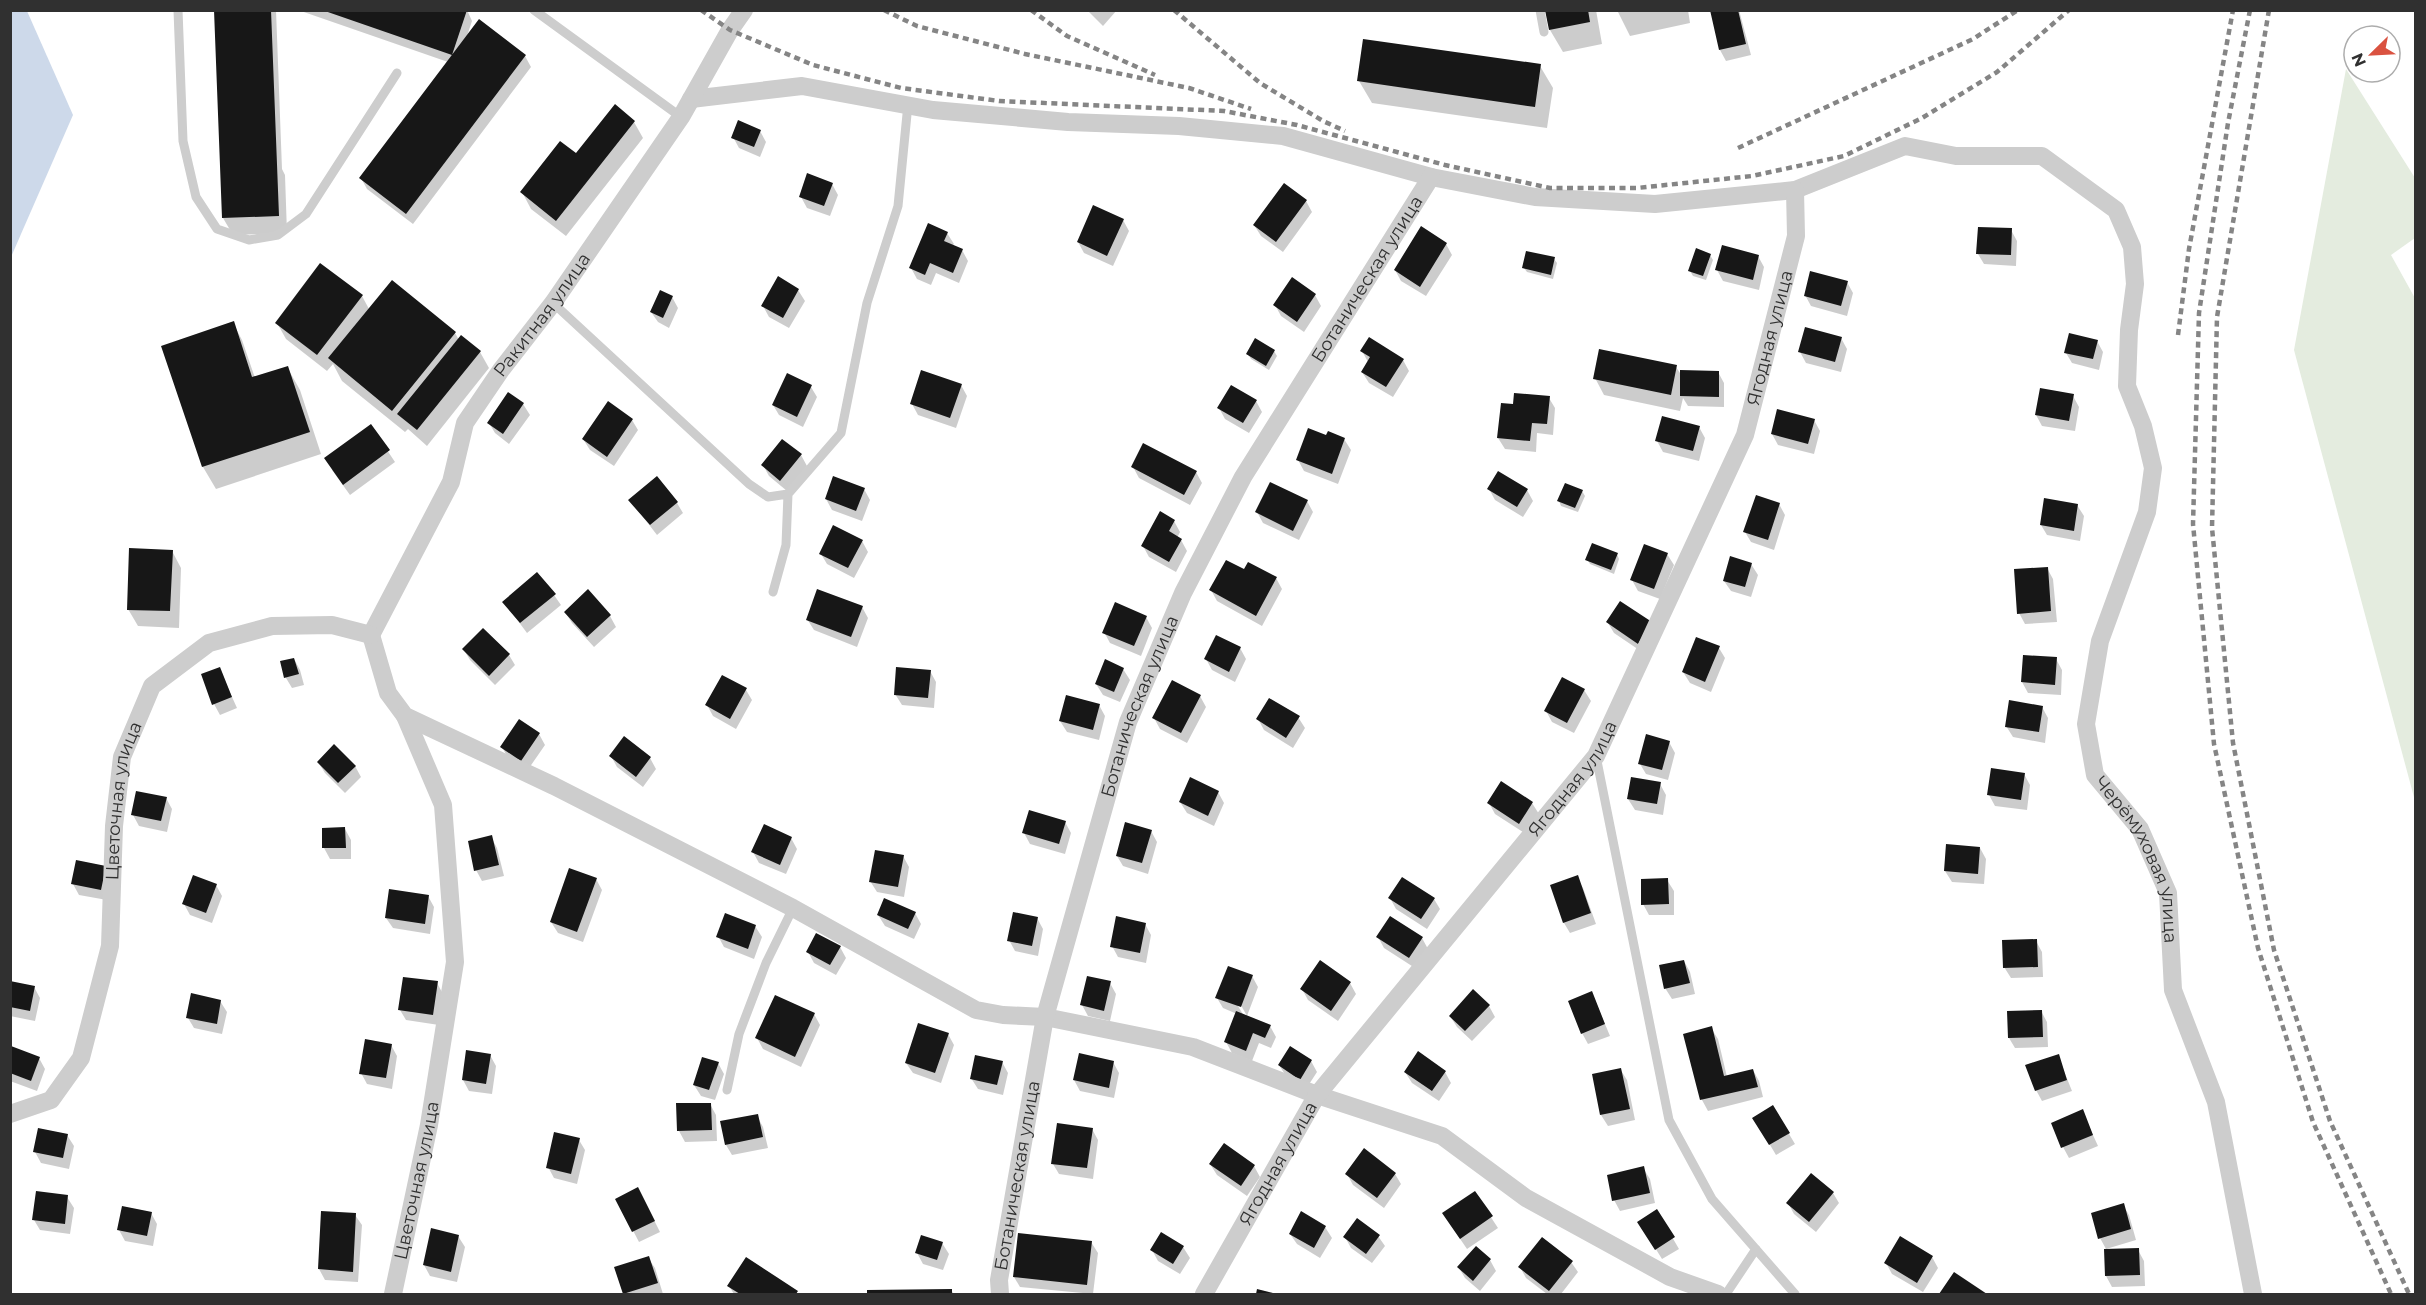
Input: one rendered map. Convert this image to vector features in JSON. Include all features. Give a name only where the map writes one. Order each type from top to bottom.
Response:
[{"type":"street","name":"Ракитная улица","points":[[370,635],[451,482],[465,423],[501,370],[553,303],[681,117],[744,10]]},
{"type":"street","name":"Черёмуховая улица","points":[[691,99],[802,86],[933,110],[1068,122],[1179,126],[1283,136],[1431,177],[1535,197],[1655,204],[1795,190],[1905,146],[1956,156],[2042,156],[2116,210],[2133,247],[2135,284],[2129,330],[2127,386],[2143,426],[2153,468],[2147,512],[2100,641],[2086,724],[2095,776],[2140,830],[2168,893],[2174,990],[2216,1102],[2253,1294]]},
{"type":"street","name":"Ботаническая улица","points":[[1000,1294],[999,1280],[1045,1017],[1128,722],[1183,593],[1243,477],[1431,177]]},
{"type":"street","name":"Ягодная улица","points":[[1204,1294],[1317,1095],[1596,756],[1745,435],[1797,236],[1795,190]]},
{"type":"street","name":"Цветочная улица","points":[[10,1114],[51,1100],[81,1058],[110,946],[114,826],[122,757],[152,686],[209,643],[272,626],[332,625],[370,635],[388,693],[405,716],[443,805],[455,962],[429,1125],[393,1294]]},
{"type":"street","points":[[405,716],[554,786],[793,908],[943,994],[976,1010],[1003,1015],[1045,1017],[1193,1047],[1317,1095],[1442,1136],[1526,1198],[1670,1276],[1718,1294]]},
{"type":"lane","points":[[178,10],[183,141],[196,197],[217,229],[249,240],[278,235],[306,214],[397,73]]},
{"type":"lane","points":[[534,10],[681,117]]},
{"type":"lane","points":[[1540,10],[1545,32]]},
{"type":"lane","points":[[773,592],[786,545],[788,494],[841,433],[867,303],[898,206],[908,104]]},
{"type":"lane","points":[[553,303],[749,484],[768,497],[788,494]]},
{"type":"lane","points":[[1596,756],[1669,1120],[1712,1199],[1795,1294]]},
{"type":"lane","points":[[727,1090],[739,1034],[766,963],[793,908]]},
{"type":"lane","points":[[1726,1294],[1756,1249]]},
{"type":"shaded area","points":[[2343,84],[2355,84],[2415,178],[2415,238],[2391,255],[2416,300],[2415,801],[2294,350]]},
{"type":"water","points":[[11,10],[27,11],[73,115],[11,257]]},
{"type":"building","points":[[214,10],[271,10],[279,216],[222,218]]},
{"type":"building","points":[[322,10],[467,10],[452,55]]},
{"type":"building","points":[[1545,10],[1588,10],[1590,22],[1549,30]]},
{"type":"building","points":[[1710,10],[1738,10],[1746,44],[1719,50]]},
{"type":"building","points":[[479,19],[526,55],[406,214],[359,178]]},
{"type":"building","points":[[1363,39],[1541,64],[1535,107],[1357,81]]},
{"type":"building","points":[[615,104],[635,121],[556,221],[520,192],[560,141],[576,153]]},
{"type":"building","points":[[738,120],[761,130],[754,147],[731,138]]},
{"type":"building","points":[[807,173],[833,183],[824,206],[799,197]]},
{"type":"building","points":[[1284,183],[1307,200],[1276,242],[1253,225]]},
{"type":"building","points":[[1093,205],[1124,219],[1107,256],[1077,242]]},
{"type":"building","points":[[928,223],[948,232],[944,241],[963,249],[953,273],[930,263],[925,275],[909,268]]},
{"type":"building","points":[[1421,226],[1447,243],[1420,287],[1394,270]]},
{"type":"building","points":[[1978,227],[2012,228],[2011,255],[1976,254]]},
{"type":"building","points":[[1722,245],[1759,255],[1753,280],[1715,270]]},
{"type":"building","points":[[1696,248],[1711,254],[1703,276],[1688,271]]},
{"type":"building","points":[[1526,251],[1555,257],[1551,275],[1522,268]]},
{"type":"building","points":[[320,263],[363,295],[317,355],[275,323]]},
{"type":"building","points":[[1810,271],[1848,281],[1841,306],[1804,296]]},
{"type":"building","points":[[778,276],[799,289],[783,318],[761,306]]},
{"type":"building","points":[[1292,277],[1316,294],[1297,322],[1273,305]]},
{"type":"building","points":[[392,280],[456,332],[392,411],[328,358]]},
{"type":"building","points":[[660,290],[673,296],[663,318],[650,312]]},
{"type":"building","points":[[234,321],[252,377],[288,366],[310,432],[202,467],[161,346]]},
{"type":"building","points":[[1805,327],[1842,337],[1835,362],[1798,352]]},
{"type":"building","points":[[2069,333],[2098,340],[2093,359],[2064,353]]},
{"type":"building","points":[[461,335],[481,351],[417,430],[397,414]]},
{"type":"building","points":[[1369,337],[1404,359],[1386,387],[1361,372],[1370,357],[1360,351]]},
{"type":"building","points":[[1255,338],[1275,350],[1266,366],[1246,354]]},
{"type":"building","points":[[1599,349],[1677,365],[1671,395],[1593,379]]},
{"type":"building","points":[[921,370],[962,384],[950,418],[910,404]]},
{"type":"building","points":[[1680,370],[1719,371],[1719,397],[1680,396]]},
{"type":"building","points":[[787,373],[812,385],[797,417],[772,405]]},
{"type":"building","points":[[1231,385],[1257,400],[1243,423],[1217,408]]},
{"type":"building","points":[[2040,388],[2074,394],[2069,421],[2035,415]]},
{"type":"building","points":[[508,392],[524,403],[503,434],[487,423]]},
{"type":"building","points":[[1514,393],[1550,396],[1547,424],[1532,423],[1530,441],[1497,438],[1501,403],[1513,404]]},
{"type":"building","points":[[608,401],[633,419],[607,457],[582,439]]},
{"type":"building","points":[[1777,409],[1815,419],[1808,444],[1771,434]]},
{"type":"building","points":[[1662,416],[1700,426],[1693,451],[1655,441]]},
{"type":"building","points":[[371,424],[390,450],[343,485],[324,458]]},
{"type":"building","points":[[1308,428],[1326,435],[1328,431],[1345,438],[1332,474],[1296,460]]},
{"type":"building","points":[[782,439],[802,454],[780,481],[761,465]]},
{"type":"building","points":[[1143,443],[1197,471],[1184,495],[1131,467]]},
{"type":"building","points":[[1498,471],[1528,489],[1517,507],[1487,489]]},
{"type":"building","points":[[657,476],[678,502],[650,525],[628,500]]},
{"type":"building","points":[[833,476],[865,488],[856,511],[825,499]]},
{"type":"building","points":[[1270,482],[1308,500],[1293,531],[1255,512]]},
{"type":"building","points":[[1565,483],[1583,490],[1575,508],[1557,501]]},
{"type":"building","points":[[1756,495],[1780,503],[1768,540],[1743,532]]},
{"type":"building","points":[[2044,498],[2078,504],[2074,531],[2040,525]]},
{"type":"building","points":[[1160,511],[1175,520],[1169,531],[1182,539],[1169,562],[1141,546]]},
{"type":"building","points":[[833,525],[863,540],[848,568],[819,554]]},
{"type":"building","points":[[1592,543],[1618,553],[1611,570],[1585,560]]},
{"type":"building","points":[[1644,544],[1668,553],[1654,589],[1630,580]]},
{"type":"building","points":[[129,548],[173,550],[170,611],[127,610]]},
{"type":"building","points":[[1730,556],[1752,563],[1745,587],[1723,581]]},
{"type":"building","points":[[1226,560],[1244,569],[1248,562],[1277,577],[1256,616],[1209,590]]},
{"type":"building","points":[[2048,567],[2051,611],[2017,614],[2014,569]]},
{"type":"building","points":[[537,572],[556,594],[520,623],[502,602]]},
{"type":"building","points":[[588,589],[611,615],[587,637],[564,612]]},
{"type":"building","points":[[817,589],[863,606],[851,637],[806,620]]},
{"type":"building","points":[[1620,601],[1652,622],[1638,644],[1606,622]]},
{"type":"building","points":[[1115,602],[1147,616],[1134,646],[1102,633]]},
{"type":"building","points":[[483,628],[510,654],[489,676],[462,649]]},
{"type":"building","points":[[1216,635],[1241,647],[1229,672],[1204,659]]},
{"type":"building","points":[[1696,637],[1720,646],[1705,682],[1682,672]]},
{"type":"building","points":[[2023,655],[2057,657],[2055,685],[2021,682]]},
{"type":"building","points":[[294,658],[299,674],[284,678],[280,661]]},
{"type":"building","points":[[1105,659],[1124,668],[1114,692],[1095,684]]},
{"type":"building","points":[[220,667],[232,697],[212,705],[201,674]]},
{"type":"building","points":[[896,667],[931,670],[928,698],[894,695]]},
{"type":"building","points":[[722,675],[747,688],[730,719],[705,705]]},
{"type":"building","points":[[1562,677],[1585,689],[1567,723],[1544,711]]},
{"type":"building","points":[[1172,680],[1201,695],[1181,733],[1152,718]]},
{"type":"building","points":[[1066,695],[1100,704],[1093,730],[1059,721]]},
{"type":"building","points":[[1269,698],[1300,716],[1286,738],[1256,719]]},
{"type":"building","points":[[2009,700],[2043,706],[2039,732],[2005,727]]},
{"type":"building","points":[[519,719],[540,733],[521,761],[500,747]]},
{"type":"building","points":[[1646,734],[1670,741],[1662,770],[1638,764]]},
{"type":"building","points":[[624,736],[651,757],[636,777],[609,756]]},
{"type":"building","points":[[334,744],[356,766],[338,783],[317,762]]},
{"type":"building","points":[[1991,768],[2025,773],[2021,800],[1987,795]]},
{"type":"building","points":[[1190,777],[1219,791],[1208,816],[1179,802]]},
{"type":"building","points":[[1631,777],[1661,782],[1657,804],[1627,799]]},
{"type":"building","points":[[1501,781],[1533,802],[1519,824],[1487,803]]},
{"type":"building","points":[[136,791],[167,797],[161,821],[131,815]]},
{"type":"building","points":[[1029,810],[1066,821],[1059,844],[1022,833]]},
{"type":"building","points":[[1125,822],[1152,830],[1142,863],[1116,856]]},
{"type":"building","points":[[764,824],[792,837],[780,865],[751,852]]},
{"type":"building","points":[[345,827],[346,848],[322,848],[322,828]]},
{"type":"building","points":[[492,835],[499,865],[474,871],[468,841]]},
{"type":"building","points":[[1946,844],[1980,847],[1978,874],[1944,871]]},
{"type":"building","points":[[875,850],[904,855],[898,887],[869,882]]},
{"type":"building","points":[[76,860],[106,866],[101,890],[71,884]]},
{"type":"building","points":[[569,868],[597,878],[577,932],[550,922]]},
{"type":"building","points":[[193,875],[217,884],[206,913],[182,904]]},
{"type":"building","points":[[1578,875],[1591,913],[1563,923],[1550,885]]},
{"type":"building","points":[[1402,877],[1435,898],[1421,919],[1388,898]]},
{"type":"building","points":[[1668,878],[1669,904],[1641,905],[1641,879]]},
{"type":"building","points":[[389,889],[429,895],[425,924],[385,918]]},
{"type":"building","points":[[884,898],[916,912],[908,929],[877,915]]},
{"type":"building","points":[[1013,912],[1038,917],[1032,946],[1007,941]]},
{"type":"building","points":[[725,913],[756,925],[748,949],[716,937]]},
{"type":"building","points":[[1116,916],[1146,923],[1140,953],[1110,947]]},
{"type":"building","points":[[1390,916],[1423,937],[1409,958],[1376,937]]},
{"type":"building","points":[[816,933],[841,946],[830,965],[806,952]]},
{"type":"building","points":[[2037,939],[2038,967],[2003,968],[2002,940]]},
{"type":"building","points":[[1320,960],[1351,982],[1331,1011],[1300,989]]},
{"type":"building","points":[[1684,960],[1690,983],[1664,989],[1659,965]]},
{"type":"building","points":[[1228,966],[1253,975],[1241,1007],[1215,998]]},
{"type":"building","points":[[1087,976],[1111,981],[1104,1011],[1080,1005]]},
{"type":"building","points":[[403,977],[438,981],[433,1015],[398,1010]]},
{"type":"building","points":[[10,981],[35,986],[30,1011],[10,1007]]},
{"type":"building","points":[[1473,989],[1490,1005],[1465,1031],[1449,1016]]},
{"type":"building","points":[[1592,991],[1605,1024],[1581,1034],[1568,1001]]},
{"type":"building","points":[[191,993],[221,1000],[217,1024],[186,1018]]},
{"type":"building","points":[[775,995],[815,1013],[795,1057],[755,1038]]},
{"type":"building","points":[[2042,1010],[2043,1037],[2008,1038],[2007,1011]]},
{"type":"building","points":[[1236,1011],[1271,1025],[1265,1038],[1253,1033],[1246,1051],[1224,1042]]},
{"type":"building","points":[[918,1023],[949,1033],[935,1073],[905,1063]]},
{"type":"building","points":[[1712,1026],[1724,1076],[1753,1069],[1758,1087],[1700,1100],[1683,1034]]},
{"type":"building","points":[[365,1039],[392,1044],[386,1078],[359,1074]]},
{"type":"building","points":[[11,1046],[40,1057],[31,1081],[10,1073]]},
{"type":"building","points":[[1290,1046],[1312,1060],[1300,1080],[1278,1065]]},
{"type":"building","points":[[466,1050],[491,1054],[486,1084],[462,1080]]},
{"type":"building","points":[[1418,1051],[1446,1071],[1432,1091],[1404,1072]]},
{"type":"building","points":[[1079,1053],[1114,1061],[1109,1088],[1073,1080]]},
{"type":"building","points":[[2059,1054],[2067,1080],[2035,1091],[2025,1065]]},
{"type":"building","points":[[975,1055],[1003,1061],[997,1085],[970,1079]]},
{"type":"building","points":[[702,1057],[719,1062],[709,1090],[693,1085]]},
{"type":"building","points":[[1621,1068],[1630,1109],[1600,1115],[1592,1074]]},
{"type":"building","points":[[676,1103],[711,1103],[712,1130],[677,1131]]},
{"type":"building","points":[[1773,1105],[1790,1133],[1769,1145],[1752,1118]]},
{"type":"building","points":[[2083,1109],[2093,1135],[2061,1148],[2051,1123]]},
{"type":"building","points":[[758,1114],[763,1137],[725,1145],[720,1121]]},
{"type":"building","points":[[1057,1123],[1093,1128],[1087,1168],[1051,1164]]},
{"type":"building","points":[[38,1128],[68,1134],[63,1158],[33,1152]]},
{"type":"building","points":[[554,1132],[580,1138],[571,1174],[546,1168]]},
{"type":"building","points":[[1224,1143],[1255,1165],[1241,1186],[1209,1164]]},
{"type":"building","points":[[1364,1148],[1396,1173],[1377,1198],[1345,1174]]},
{"type":"building","points":[[1644,1166],[1650,1193],[1612,1201],[1607,1175]]},
{"type":"building","points":[[1811,1173],[1834,1192],[1809,1222],[1786,1203]]},
{"type":"building","points":[[638,1187],[655,1221],[632,1232],[615,1199]]},
{"type":"building","points":[[36,1191],[68,1195],[65,1224],[32,1220]]},
{"type":"building","points":[[1475,1191],[1493,1216],[1460,1239],[1442,1213]]},
{"type":"building","points":[[2124,1203],[2131,1229],[2098,1239],[2091,1213]]},
{"type":"building","points":[[122,1206],[152,1212],[147,1236],[117,1230]]},
{"type":"building","points":[[1657,1209],[1675,1237],[1655,1250],[1637,1222]]},
{"type":"building","points":[[321,1211],[356,1213],[353,1272],[318,1269]]},
{"type":"building","points":[[1301,1211],[1326,1226],[1314,1248],[1289,1234]]},
{"type":"building","points":[[1357,1218],[1380,1235],[1366,1254],[1343,1237]]},
{"type":"building","points":[[431,1228],[459,1235],[451,1272],[423,1265]]},
{"type":"building","points":[[1161,1232],[1184,1246],[1173,1264],[1150,1250]]},
{"type":"building","points":[[1018,1233],[1092,1241],[1087,1285],[1013,1277]]},
{"type":"building","points":[[921,1235],[943,1242],[937,1260],[915,1253]]},
{"type":"building","points":[[1900,1236],[1933,1256],[1917,1283],[1884,1263]]},
{"type":"building","points":[[1542,1237],[1573,1261],[1549,1291],[1518,1267]]},
{"type":"building","points":[[1476,1246],[1491,1259],[1473,1281],[1457,1267]]},
{"type":"building","points":[[2139,1248],[2140,1275],[2105,1276],[2104,1249]]},
{"type":"building","points":[[649,1256],[658,1283],[623,1294],[614,1267]]},
{"type":"building","points":[[746,1257],[798,1291],[796,1294],[740,1294],[727,1286]]},
{"type":"building","points":[[1954,1272],[1987,1294],[1939,1294]]},
{"type":"building","points":[[952,1289],[952,1294],[867,1294],[867,1290]]},
{"type":"building","points":[[1257,1289],[1277,1294],[1256,1294]]},
{"type":"railway","points":[[701,10],[730,30],[813,65],[901,88],[999,101],[1224,111],[1297,125],[1445,165],[1550,188],[1637,188],[1752,176],[1844,156],[1922,118],[1997,72],[2069,10]]},
{"type":"railway","points":[[884,10],[917,26],[1025,54],[1189,88],[1251,109]]},
{"type":"railway","points":[[1031,10],[1067,36],[1155,75]]},
{"type":"railway","points":[[1174,10],[1260,83],[1323,121],[1345,131]]},
{"type":"railway","points":[[1738,148],[1973,39],[2018,10]]},
{"type":"railway","points":[[2178,335],[2189,249],[2233,10]]},
{"type":"railway","points":[[2250,10],[2228,123],[2199,313],[2193,524],[2214,744],[2258,948],[2313,1122],[2391,1294]]},
{"type":"railway","points":[[2269,10],[2217,317],[2212,528],[2233,743],[2274,950],[2330,1121],[2409,1294]]}]
